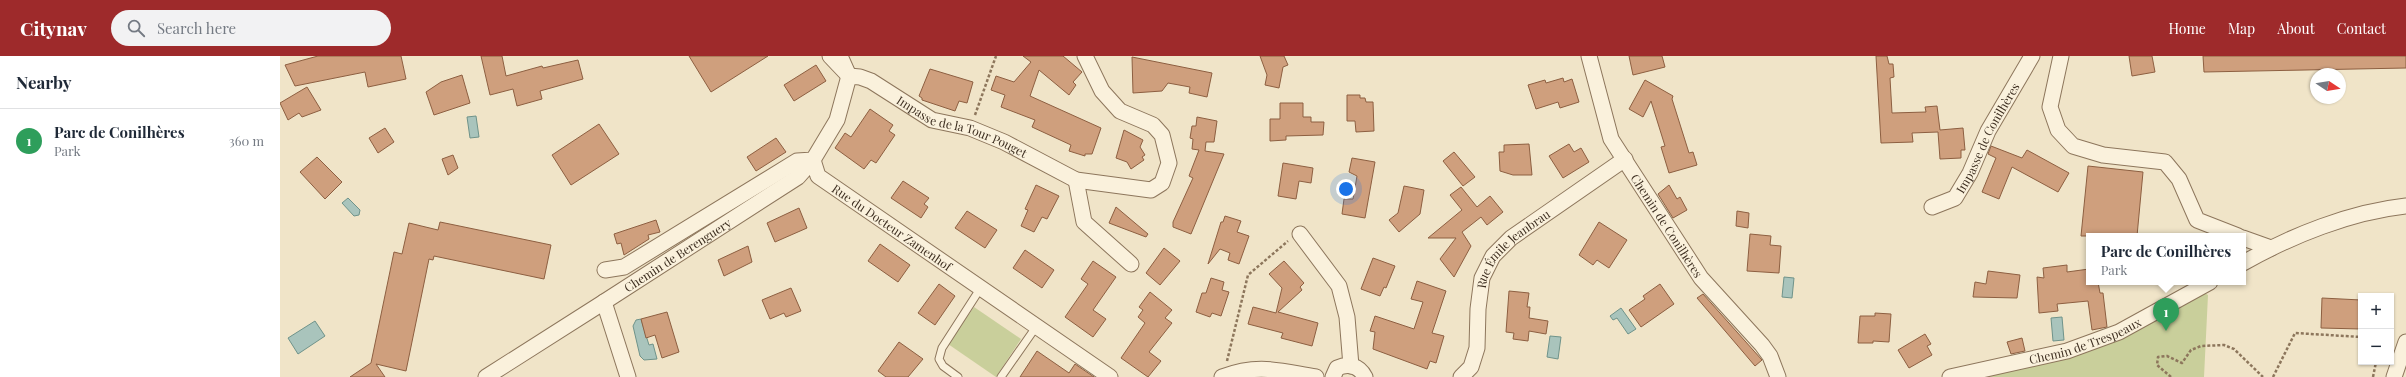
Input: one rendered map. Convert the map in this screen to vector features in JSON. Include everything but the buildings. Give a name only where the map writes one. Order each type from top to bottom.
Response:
[{"type":"street","points":[[830,56],[849,76]]},
{"type":"street","points":[[840,56],[849,76]]},
{"type":"street","name":"Impasse de la Tour Pouget","points":[[849,76],[860,77],[870,81],[932,120],[970,128],[1004,142],[1076,180],[1151,190],[1162,183],[1169,163],[1162,135],[1153,125],[1120,111],[1102,91],[1085,56]]},
{"type":"street","name":"Chemin de Conilhères","points":[[1589,56],[1611,139],[1701,278],[1762,345],[1770,356],[1778,377]]},
{"type":"street","name":"Impasse de Conilhères","points":[[1932,207],[1955,198],[1970,173],[1988,131],[2032,56]]},
{"type":"street","points":[[2061,56],[2050,107],[2058,130],[2072,146],[2103,155],[2165,162],[2179,179],[2197,220],[2230,233]]},
{"type":"street","name":"Chemin de Berenguery","points":[[486,377],[798,177],[813,160],[837,120],[849,76]]},
{"type":"street","name":"Rue Émile Jeanbrau","points":[[1461,377],[1471,367],[1477,348],[1478,309],[1482,278],[1493,256],[1511,238],[1625,159]]},
{"type":"street","name":"Chemin de Berenguery","points":[[605,270],[624,267],[797,161],[813,160]]},
{"type":"street","name":"Rue du Docteur Zamenhof","points":[[813,160],[818,176],[1110,377]]},
{"type":"street","points":[[1076,180],[1084,222],[1131,264]]},
{"type":"street","points":[[2246,261],[2271,248],[2339,222],[2390,208],[2406,206]]},
{"type":"street","points":[[1300,234],[1339,286],[1347,317],[1352,366]]},
{"type":"street","points":[[2246,239],[2271,248]]},
{"type":"street","name":"Chemin de Trespeaux","points":[[1950,377],[2067,351],[2119,332],[2205,285]]},
{"type":"street","points":[[604,302],[628,377]]},
{"type":"street","points":[[2394,377],[2406,342]]},
{"type":"street","points":[[1333,377],[1337,368],[1344,365],[1359,369],[1365,377]]},
{"type":"street","points":[[1224,376],[1240,370],[1259,368],[1278,369],[1316,377]]},
{"type":"lane","points":[[958,377],[943,366],[939,359],[941,353],[980,288]]},
{"type":"lane","points":[[1001,377],[1036,327]]},
{"type":"path","points":[[970,128],[996,56]]},
{"type":"path","points":[[1224,376],[1227,353],[1248,275],[1282,244],[1300,234]]},
{"type":"path","points":[[2273,377],[2295,333],[2358,337]]},
{"type":"path","points":[[2171,377],[2157,365],[2158,357],[2167,356],[2182,363],[2191,350],[2201,346],[2215,345],[2234,349],[2263,377]]},
{"type":"path","points":[[2373,377],[2375,365]]},
{"type":"green space","points":[[2203,292],[2208,295],[2204,377],[1968,377],[2047,360]]},
{"type":"green space","points":[[974,307],[1021,339],[996,377],[948,344]]},
{"type":"water","points":[[476,116],[479,137],[470,138],[467,117]]},
{"type":"water","points":[[348,198],[360,210],[359,215],[354,216],[342,203]]},
{"type":"water","points":[[1784,277],[1794,278],[1792,298],[1782,297]]},
{"type":"water","points":[[1621,308],[1636,329],[1628,334],[1617,318],[1613,320],[1610,316]]},
{"type":"water","points":[[2062,317],[2064,340],[2053,341],[2051,318]]},
{"type":"water","points":[[641,319],[649,345],[653,344],[657,359],[644,360],[640,356],[633,326],[636,320]]},
{"type":"water","points":[[315,321],[325,336],[298,354],[288,338]]},
{"type":"water","points":[[1550,336],[1561,337],[1558,359],[1547,357]]},
{"type":"place","name":"Parc de Conilhères","points":[[2166,331]]}]
